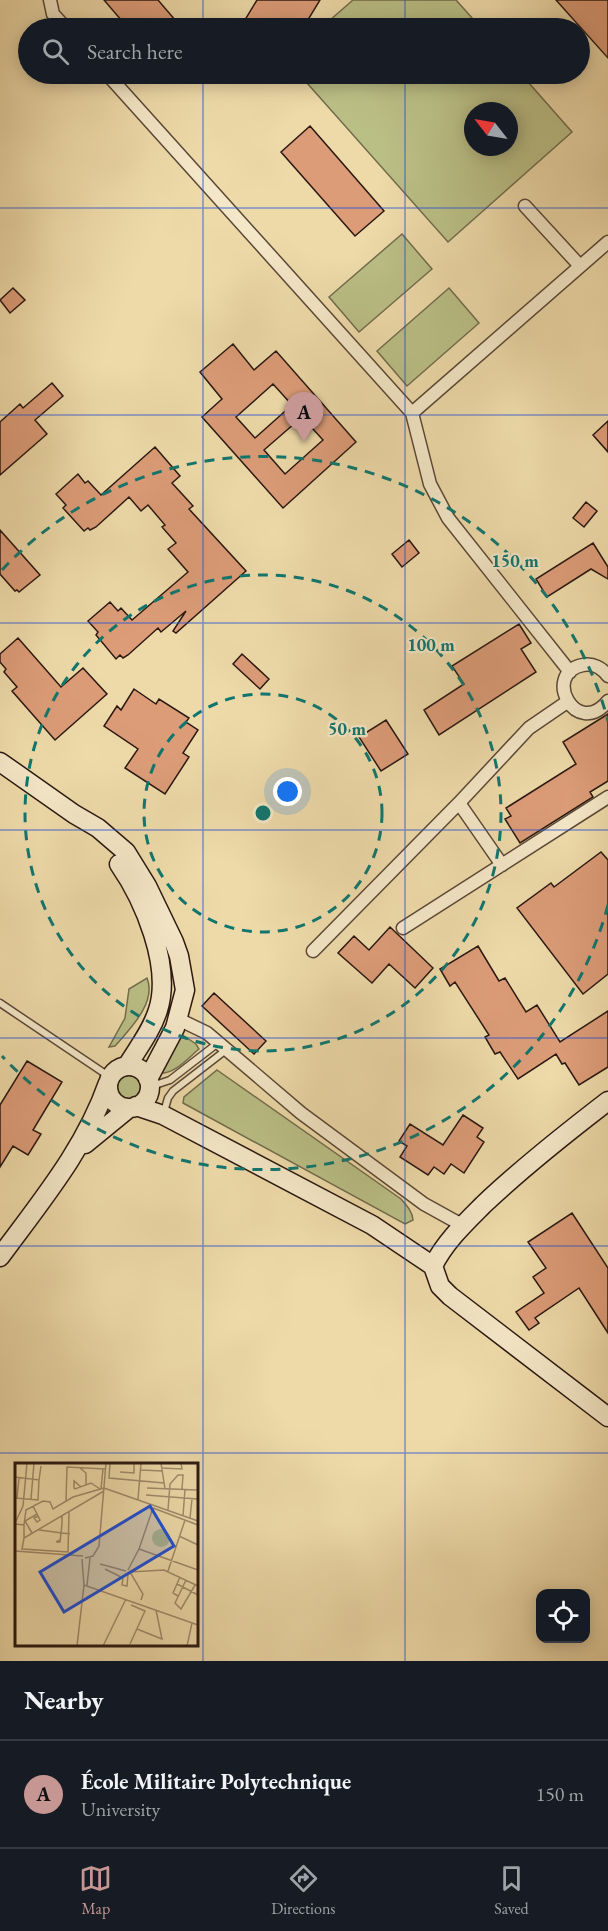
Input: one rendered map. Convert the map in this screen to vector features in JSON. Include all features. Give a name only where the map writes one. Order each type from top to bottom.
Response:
[{"type":"main road","points":[[0,762],[98,828],[126,852],[147,886],[179,956],[185,990],[178,1019],[141,1103],[132,1107],[75,1154]]},
{"type":"main road","points":[[74,814],[85,830],[117,860],[128,877],[159,952],[163,992],[158,1010],[152,1026],[127,1066]]},
{"type":"main road","points":[[0,1257],[75,1154],[94,1119],[109,1080],[120,1068],[127,1066],[140,1069],[163,1115]]},
{"type":"main road","points":[[109,1080],[111,1097],[115,1103],[163,1115],[372,1225],[434,1266],[440,1286],[450,1296],[608,1417]]},
{"type":"main road","points":[[434,1266],[440,1252],[462,1225],[545,1150],[608,1101]]},
{"type":"street","points":[[50,0],[53,14],[57,18]]},
{"type":"street","points":[[116,84],[412,413],[430,484],[448,518],[570,672]]},
{"type":"street","points":[[525,206],[580,266]]},
{"type":"street","points":[[412,413],[608,242]]},
{"type":"street","points":[[607,670],[587,664],[578,666],[570,672],[563,686],[567,702],[572,707],[586,713],[601,709],[608,702]]},
{"type":"street","points":[[313,951],[459,803],[529,728],[567,702]]},
{"type":"street","points":[[403,928],[608,797]]},
{"type":"street","points":[[459,803],[502,865]]},
{"type":"street","points":[[178,1019],[200,1028],[292,1106],[433,1210],[462,1225]]},
{"type":"lane","points":[[0,1003],[109,1080]]},
{"type":"lane","points":[[149,1086],[164,1084],[222,1046]]},
{"type":"lane","points":[[163,1115],[168,1098],[173,1091],[222,1046]]},
{"type":"green space","points":[[353,0],[456,0],[472,18],[332,18]]},
{"type":"green space","points":[[308,84],[530,84],[572,132],[448,242]]},
{"type":"green space","points":[[402,234],[432,269],[359,332],[329,297]]},
{"type":"green space","points":[[449,288],[479,323],[407,386],[377,351]]},
{"type":"green space","points":[[147,978],[149,987],[145,1006],[128,1032],[115,1046],[109,1047],[125,1018],[129,989]]},
{"type":"green space","points":[[178,1032],[196,1044],[199,1049],[175,1069],[159,1073]]},
{"type":"green space","points":[[217,1070],[401,1199],[411,1211],[413,1220],[405,1224],[183,1103],[184,1097]]},
{"type":"green space","points":[[128,1073],[138,1077],[142,1087],[138,1097],[128,1101],[118,1097],[114,1087],[118,1077]]},
{"type":"building","points":[[104,0],[158,0],[173,18],[119,18]]},
{"type":"building","points":[[257,0],[320,0],[309,18],[246,18]]},
{"type":"building","points":[[556,0],[608,0],[608,58],[590,38],[590,18],[572,18]]},
{"type":"building","points":[[310,126],[384,211],[355,236],[281,152]]},
{"type":"building","points":[[13,288],[25,300],[10,313],[0,300]]},
{"type":"building","points":[[233,344],[254,370],[276,351],[356,442],[283,508],[202,417],[222,399],[200,372]],"holes":[[[273,384],[292,405],[255,438],[236,417]],[[302,417],[323,440],[285,474],[264,450]]]},
{"type":"building","points":[[52,383],[63,396],[35,420],[47,434],[0,475],[0,422],[20,404],[23,408]]},
{"type":"building","points":[[608,421],[608,452],[593,435]]},
{"type":"building","points":[[155,447],[180,476],[172,483],[193,506],[189,509],[246,571],[176,633],[173,631],[186,611],[161,632],[158,628],[128,655],[123,658],[120,655],[116,659],[96,635],[98,632],[88,621],[110,602],[118,611],[121,608],[132,620],[188,572],[168,549],[176,543],[162,527],[165,525],[148,505],[141,511],[129,497],[96,527],[84,531],[63,508],[66,505],[56,494],[78,474],[85,483],[88,481],[101,495]]},
{"type":"building","points":[[586,502],[597,511],[584,527],[573,518]]},
{"type":"building","points":[[0,530],[40,575],[19,592],[15,591],[0,574]]},
{"type":"building","points":[[409,540],[419,553],[402,567],[392,554]]},
{"type":"building","points":[[593,543],[608,567],[608,579],[591,569],[547,597],[536,579]]},
{"type":"building","points":[[519,624],[531,643],[521,649],[536,672],[439,735],[424,710],[464,684],[452,666]]},
{"type":"building","points":[[18,638],[61,687],[83,668],[107,694],[55,740],[12,691],[17,687],[4,672],[6,669],[0,662],[0,654]]},
{"type":"building","points":[[242,654],[269,679],[260,689],[233,664]]},
{"type":"building","points":[[134,689],[156,704],[159,699],[189,718],[186,722],[198,730],[183,753],[189,757],[165,794],[125,768],[138,749],[104,726],[117,706],[121,710]]},
{"type":"building","points":[[608,714],[608,781],[590,792],[593,797],[520,843],[505,819],[511,816],[506,808],[576,764],[563,742]]},
{"type":"building","points":[[386,720],[408,754],[381,771],[359,737]]},
{"type":"building","points":[[601,852],[608,860],[608,974],[583,994],[517,908],[551,883],[554,887]]},
{"type":"building","points":[[390,927],[433,968],[415,988],[389,964],[372,983],[338,953],[354,936],[369,950]]},
{"type":"building","points":[[478,946],[499,981],[505,978],[526,1012],[537,1005],[560,1042],[608,1011],[608,1067],[579,1085],[565,1063],[562,1064],[556,1054],[518,1079],[500,1052],[495,1054],[485,1037],[489,1035],[455,982],[450,986],[440,969]]},
{"type":"building","points":[[214,993],[266,1041],[254,1054],[202,1006]]},
{"type":"building","points":[[27,1061],[62,1082],[33,1130],[41,1134],[28,1155],[13,1146],[0,1167],[0,1105]]},
{"type":"building","points":[[463,1115],[483,1128],[477,1137],[484,1142],[464,1173],[451,1164],[444,1174],[434,1167],[428,1175],[400,1157],[407,1146],[399,1141],[410,1124],[443,1145]]},
{"type":"building","points":[[572,1213],[608,1268],[608,1333],[579,1288],[535,1318],[539,1323],[529,1330],[516,1312],[544,1293],[533,1277],[546,1268],[528,1242]]},
{"type":"place","name":"École Militaire Polytechnique","points":[[304,442]]}]
